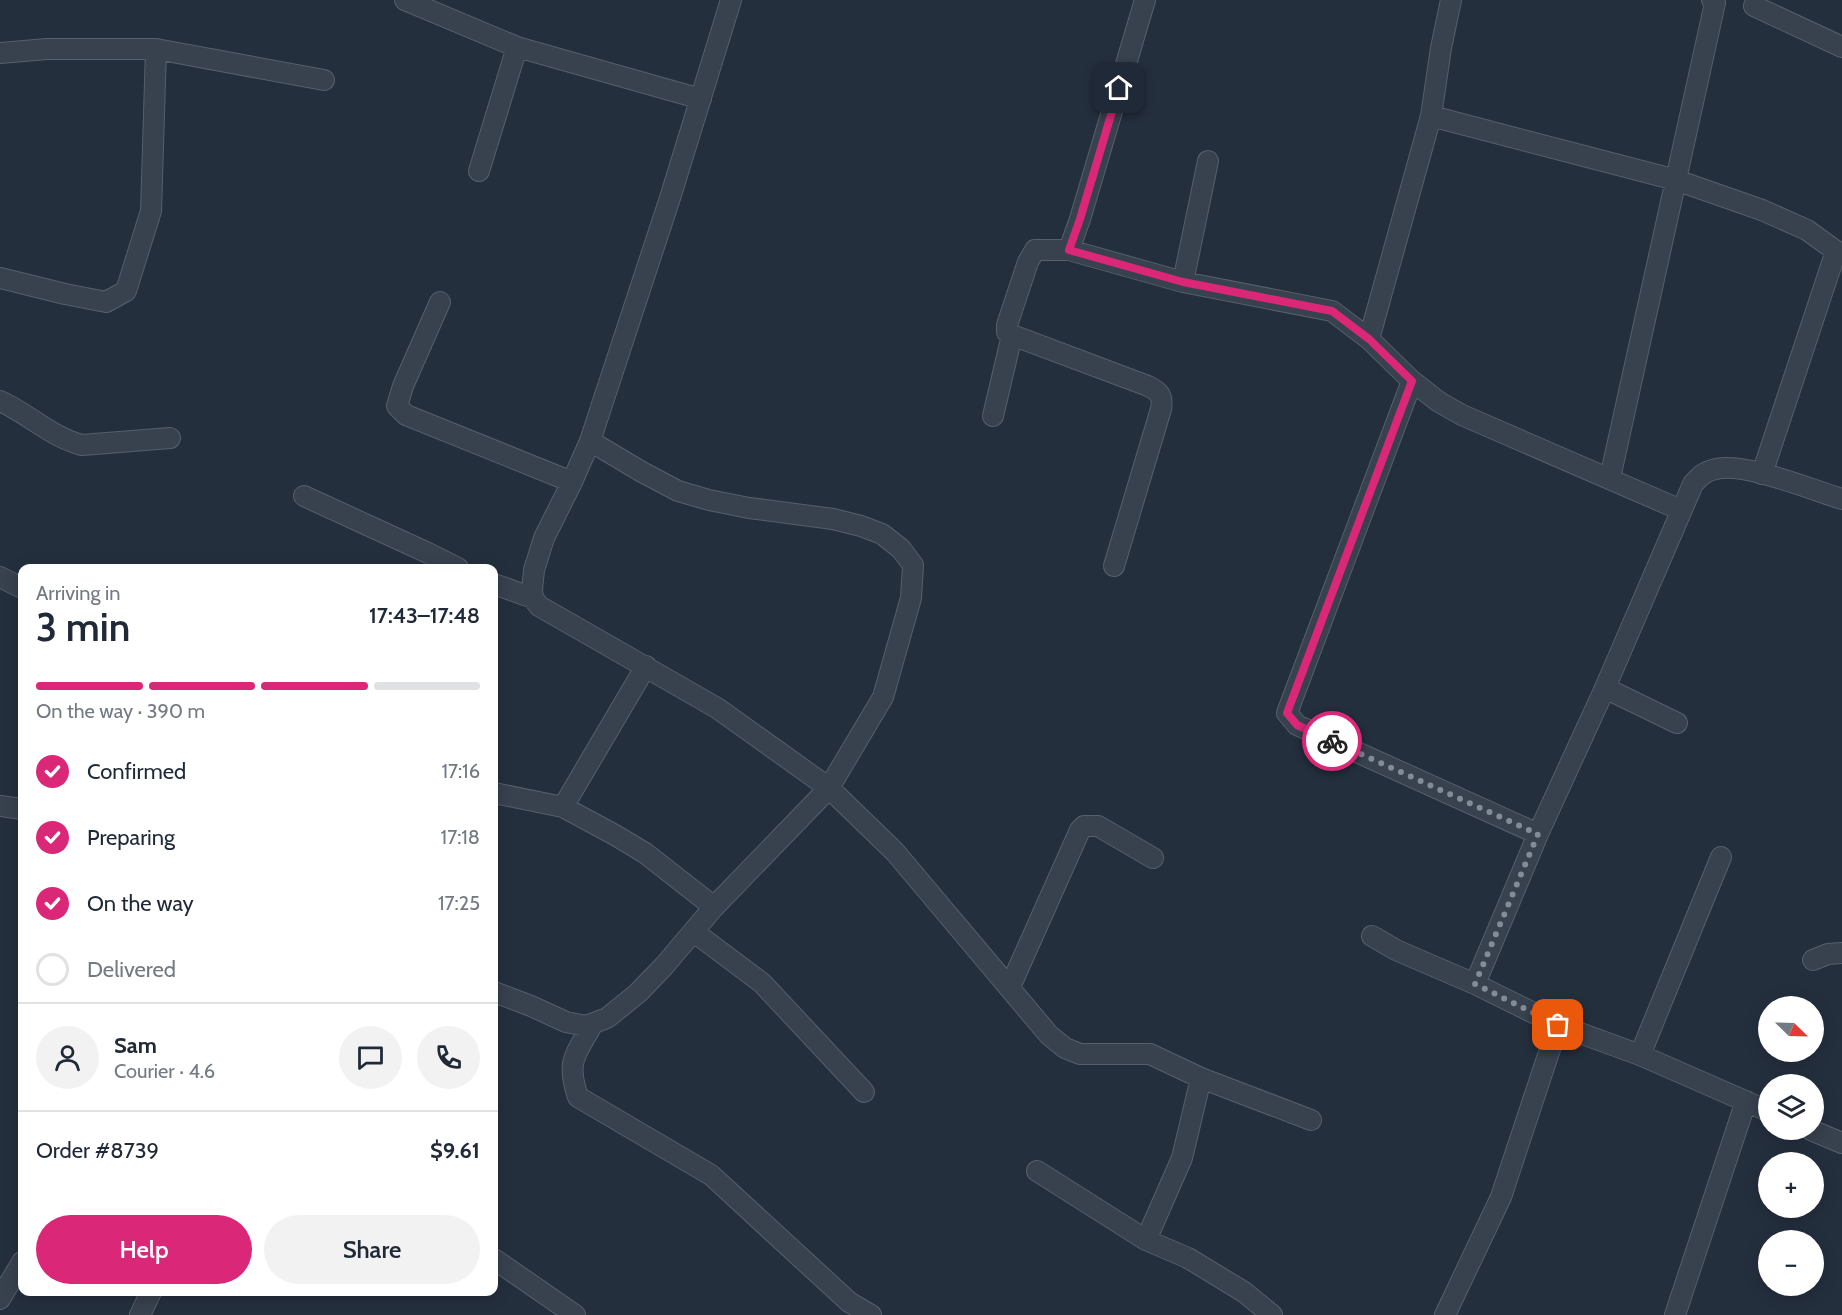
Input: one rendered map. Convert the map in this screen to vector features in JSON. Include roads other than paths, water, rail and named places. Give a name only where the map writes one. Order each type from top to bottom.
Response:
[{"type":"street","points":[[405,0],[517,47],[701,99]]},
{"type":"street","points":[[533,598],[534,570],[544,538],[590,441],[670,198],[731,0]]},
{"type":"street","points":[[1069,250],[1145,0]]},
{"type":"street","points":[[1369,339],[1431,116],[1451,0]]},
{"type":"street","points":[[1610,478],[1714,3],[1712,0]]},
{"type":"street","points":[[1754,6],[1842,47]]},
{"type":"street","points":[[479,171],[517,47]]},
{"type":"street","points":[[0,53],[47,49],[156,49],[324,80]]},
{"type":"street","points":[[0,278],[105,302],[126,291],[151,211],[156,49]]},
{"type":"street","points":[[1431,116],[1676,180],[1771,214],[1807,230],[1839,252],[1762,474]]},
{"type":"street","points":[[1183,282],[1208,161]]},
{"type":"street","points":[[1114,566],[1160,416],[1162,398],[1158,391],[1148,386],[1007,332],[1031,255],[1035,250],[1069,250],[1183,282],[1332,311],[1369,339],[1412,381],[1439,402],[1462,415],[1681,510]]},
{"type":"street","points":[[440,302],[403,386],[397,406],[400,411],[572,482]]},
{"type":"street","points":[[993,416],[1012,335]]},
{"type":"street","points":[[1412,381],[1287,713],[1297,725],[1538,834]]},
{"type":"street","points":[[0,401],[27,415],[43,428],[69,441],[82,444],[170,438]]},
{"type":"street","points":[[498,994],[566,1022],[586,1026],[607,1018],[638,993],[714,907],[829,788],[883,697],[911,598],[913,565],[901,549],[882,534],[833,519],[709,500],[678,490],[651,477],[590,441]]},
{"type":"street","points":[[1475,984],[1538,834],[1605,688],[1693,484],[1705,472],[1718,468],[1739,469],[1842,499]]},
{"type":"street","points":[[304,496],[450,564]]},
{"type":"street","points":[[0,577],[18,586]]},
{"type":"street","points":[[498,585],[533,598],[539,606],[717,708],[829,788],[895,852],[1049,1035],[1065,1048],[1080,1054],[1150,1054],[1201,1078],[1311,1120]]},
{"type":"street","points":[[563,807],[646,666]]},
{"type":"street","points":[[1605,688],[1677,723]]},
{"type":"street","points":[[498,794],[563,807],[645,854],[714,907]]},
{"type":"street","points":[[0,806],[18,808]]},
{"type":"street","points":[[1010,987],[1080,830],[1084,826],[1089,824],[1098,826],[1153,858]]},
{"type":"street","points":[[1640,1055],[1720,857]]},
{"type":"street","points":[[694,932],[762,983],[864,1092]]},
{"type":"street","points":[[1372,936],[1396,950],[1475,984],[1558,1025],[1640,1055],[1758,1106]]},
{"type":"street","points":[[1813,960],[1828,954],[1842,953]]},
{"type":"street","points":[[592,1025],[573,1060],[571,1078],[578,1097],[711,1175],[845,1308],[871,1315]]},
{"type":"street","points":[[1445,1315],[1501,1197],[1558,1025]]},
{"type":"street","points":[[1146,1240],[1182,1158],[1201,1078]]},
{"type":"street","points":[[1675,1315],[1746,1101]]},
{"type":"street","points":[[1824,1135],[1842,1143]]},
{"type":"street","points":[[1037,1171],[1146,1240],[1188,1258],[1244,1292],[1272,1315]]},
{"type":"street","points":[[498,1262],[575,1315]]},
{"type":"street","points":[[0,1299],[18,1269]]},
{"type":"street","points":[[140,1315],[149,1296]]}]
